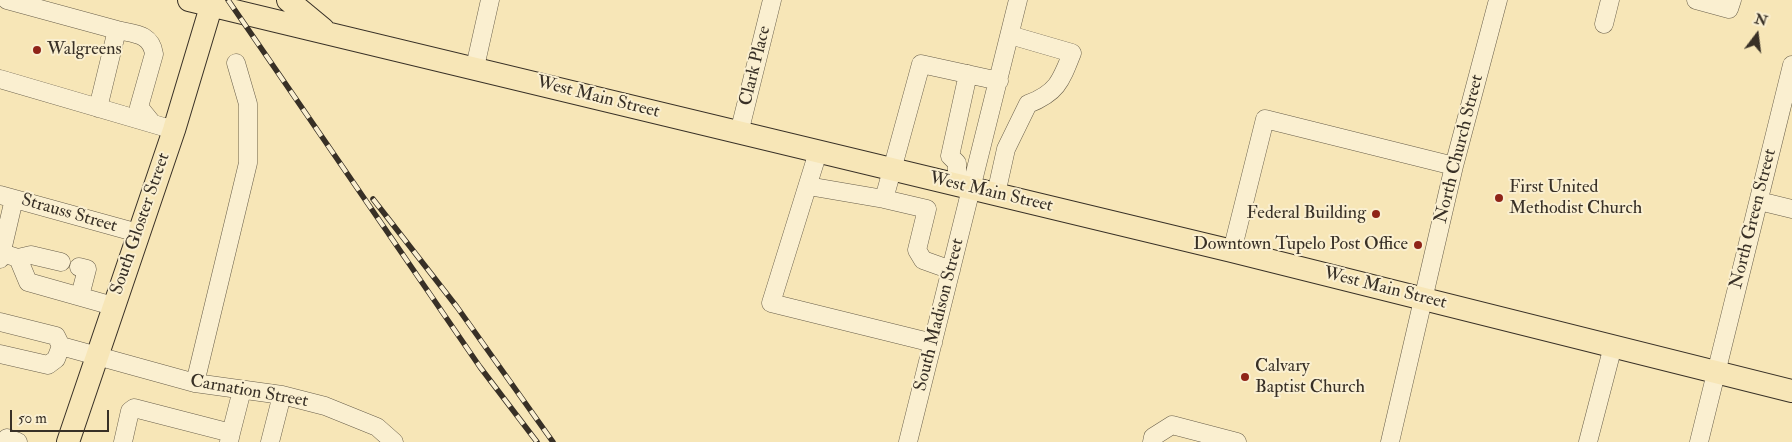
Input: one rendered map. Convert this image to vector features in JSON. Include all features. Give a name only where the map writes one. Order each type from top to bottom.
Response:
[{"type":"main road","name":"West Main Street","points":[[189,0],[212,3],[329,34],[475,67],[739,133],[1232,251],[1792,391]]},
{"type":"main road","points":[[288,0],[329,34]]},
{"type":"main road","name":"South Gloster Street","points":[[68,442],[174,130],[212,3]]},
{"type":"street","points":[[7,0],[144,36],[150,40],[154,54],[139,107],[152,124]]},
{"type":"street","name":"Clark Place","points":[[739,133],[772,0]]},
{"type":"street","name":"South Madison Street","points":[[908,442],[951,270],[964,186],[999,81],[1018,0]]},
{"type":"street","name":"North Church Street","points":[[1390,442],[1454,166],[1498,0]]},
{"type":"street","points":[[1604,24],[1610,0]]},
{"type":"street","points":[[1696,0],[1729,9],[1732,0]]},
{"type":"street","points":[[475,67],[488,1]]},
{"type":"street","points":[[98,108],[117,30]]},
{"type":"street","points":[[996,194],[1006,148],[1028,104],[1046,97],[1061,83],[1072,53],[1010,35]]},
{"type":"street","points":[[195,383],[248,163],[248,104],[236,63]]},
{"type":"street","points":[[884,199],[921,64],[999,81]]},
{"type":"street","name":"North Green Street","points":[[1699,442],[1792,65]]},
{"type":"street","points":[[964,186],[957,163],[950,156],[968,74]]},
{"type":"street","points":[[0,79],[174,130]]},
{"type":"street","points":[[1232,251],[1265,119],[1454,166]]},
{"type":"street","points":[[818,152],[771,303],[933,343]]},
{"type":"street","points":[[808,186],[926,208],[917,250],[923,260],[951,270]]},
{"type":"street","points":[[7,197],[1,256],[18,258],[31,255],[61,262]]},
{"type":"street","name":"Strauss Street","points":[[7,197],[138,233]]},
{"type":"street","points":[[1759,201],[1792,209]]},
{"type":"street","points":[[18,258],[28,282],[113,306]]},
{"type":"street","points":[[79,267],[87,269],[80,296]]},
{"type":"street","points":[[0,322],[56,336],[61,346],[56,359],[48,366],[0,354]]},
{"type":"street","name":"Carnation Street","points":[[61,346],[195,383],[282,395],[334,409],[377,427],[394,442]]},
{"type":"street","points":[[1588,442],[1613,346]]},
{"type":"street","points":[[123,442],[130,411],[134,408],[230,438],[242,390]]},
{"type":"street","points":[[270,442],[282,395]]},
{"type":"street","points":[[1152,442],[1153,437],[1172,425],[1237,442]]},
{"type":"street","points":[[5,442],[7,438],[18,442]]},
{"type":"railway","points":[[228,0],[480,367],[537,442]]},
{"type":"railway","points":[[373,199],[457,307],[553,442]]},
{"type":"place","name":"Walgreens","points":[[37,50]]},
{"type":"place","name":"First United Methodist Church","points":[[1499,198]]},
{"type":"place","name":"Federal Building","points":[[1376,214]]},
{"type":"place","name":"Downtown Tupelo Post Office","points":[[1418,245]]},
{"type":"place","name":"Calvary Baptist Church","points":[[1245,377]]}]
